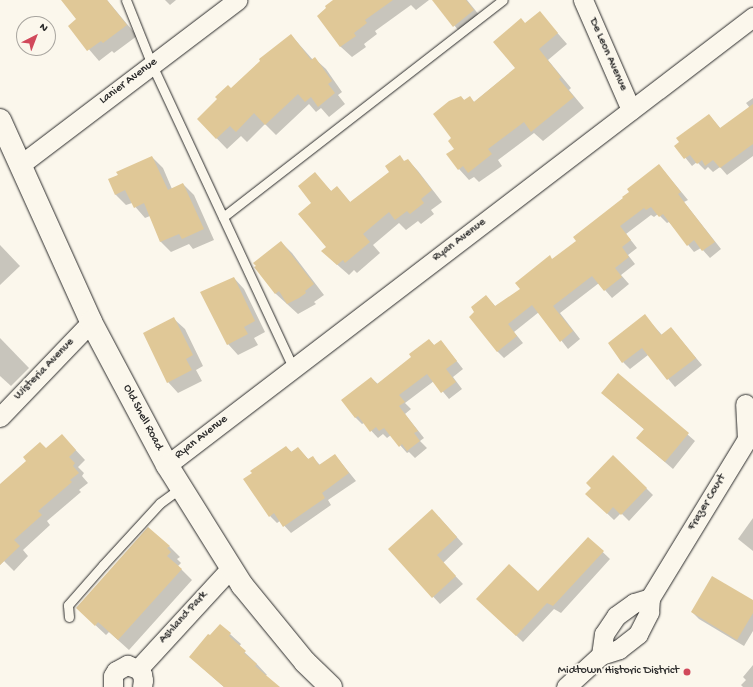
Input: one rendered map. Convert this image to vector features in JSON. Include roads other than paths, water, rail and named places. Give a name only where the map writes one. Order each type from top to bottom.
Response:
[{"type":"street","name":"Lanier Avenue","points":[[20,165],[237,0]]},
{"type":"street","name":"De Leon Avenue","points":[[583,0],[631,110]]},
{"type":"street","name":"Ryan Avenue","points":[[167,465],[753,17]]},
{"type":"street","name":"Old Shell Road","points":[[0,120],[91,322],[167,465],[242,585],[305,662],[331,687]]},
{"type":"street","name":"Wisteria Avenue","points":[[0,417],[91,322]]},
{"type":"street","name":"Frazer Court","points":[[566,687],[601,655],[620,649],[638,634],[649,612],[650,598],[747,439],[745,404]]},
{"type":"street","name":"Ashland Park","points":[[113,687],[113,676],[121,667],[127,665],[140,678],[231,568]]},
{"type":"street","points":[[601,655],[604,634],[616,616],[634,603],[650,598]]},
{"type":"lane","points":[[126,0],[152,64],[293,368]]},
{"type":"lane","points":[[223,217],[503,0]]},
{"type":"lane","points":[[69,617],[68,605],[160,503],[181,488]]},
{"type":"place","name":"Midtown Historic District","points":[[687,672]]}]
